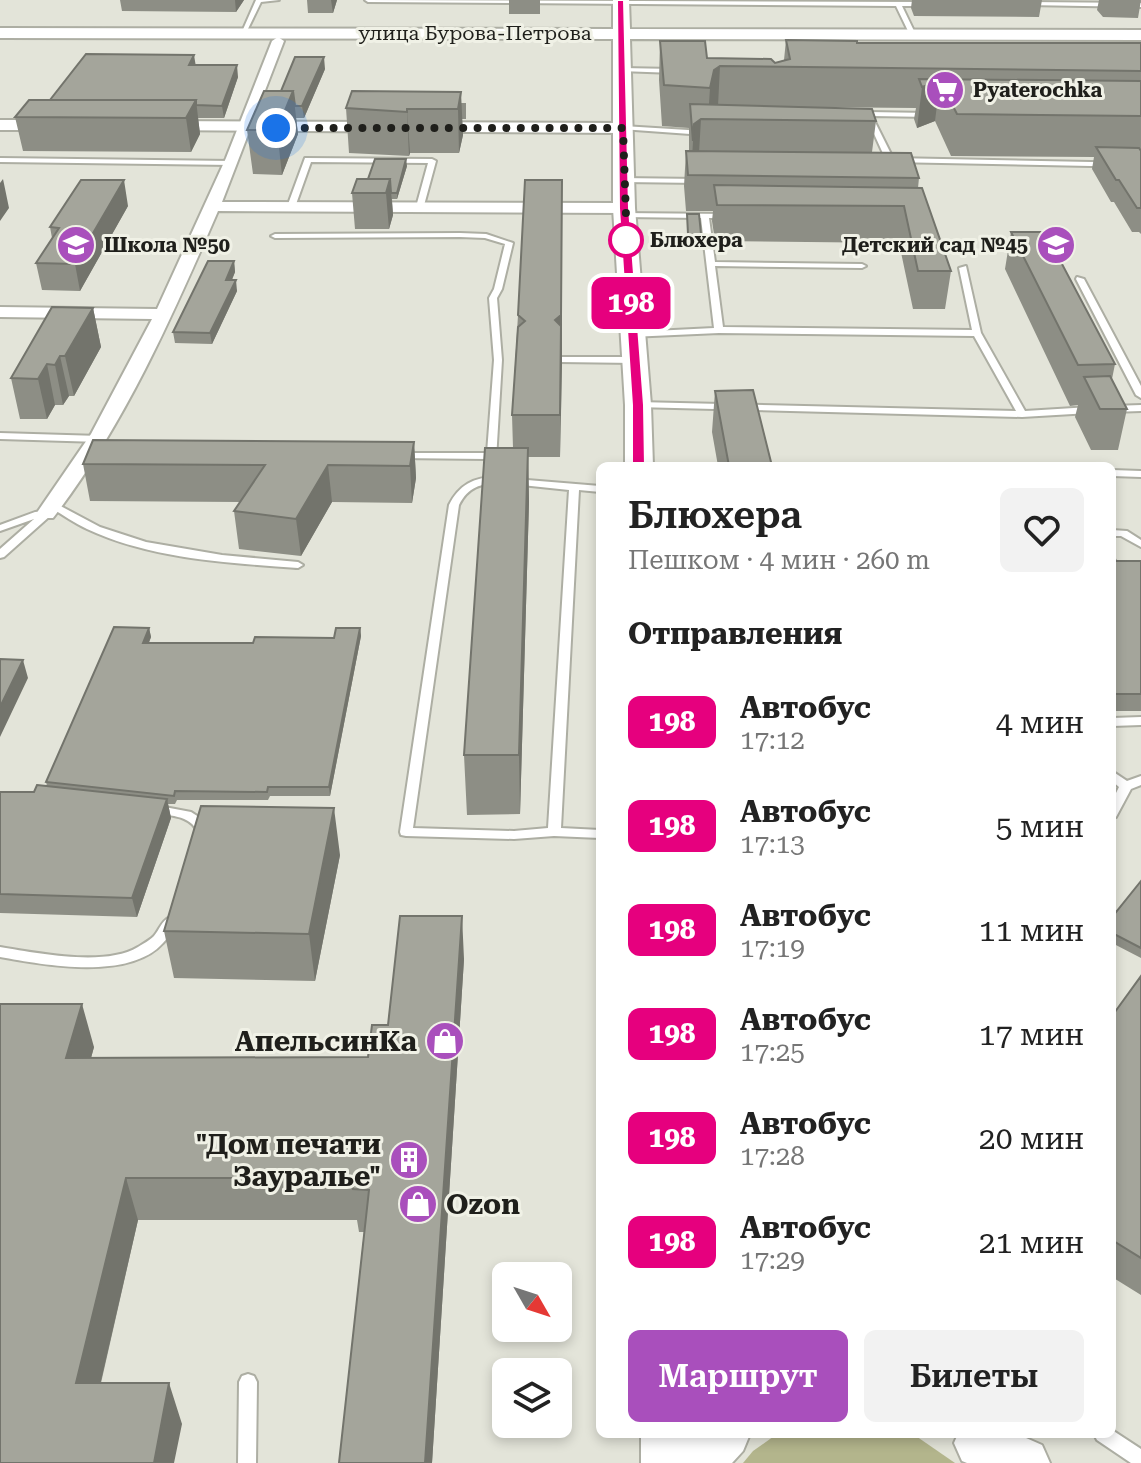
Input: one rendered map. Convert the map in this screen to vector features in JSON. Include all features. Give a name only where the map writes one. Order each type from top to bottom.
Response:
[{"type":"main road","points":[[621,1],[624,212],[638,405],[639,462]]},
{"type":"main road","name":"улица Бурова-Петрова","points":[[0,33],[1141,44]]},
{"type":"main road","name":"улица Бурова-Петрова","points":[[0,42],[912,33],[1141,35]]},
{"type":"main road","points":[[666,1438],[667,1463]]},
{"type":"main road","points":[[698,1463],[721,1438]]},
{"type":"street","points":[[49,509],[99,447],[232,163],[278,41]]},
{"type":"street","points":[[0,125],[81,125]]},
{"type":"street","points":[[138,126],[623,128]]},
{"type":"street","points":[[213,206],[624,212]]},
{"type":"street","points":[[0,312],[163,314]]},
{"type":"lane","points":[[251,0],[276,0]]},
{"type":"lane","points":[[243,33],[259,0]]},
{"type":"lane","points":[[368,0],[934,4]]},
{"type":"lane","points":[[901,3],[912,33]]},
{"type":"lane","points":[[1024,4],[1141,5]]},
{"type":"lane","points":[[622,70],[680,71]]},
{"type":"lane","points":[[853,114],[945,115]]},
{"type":"lane","points":[[868,114],[890,160],[899,168]]},
{"type":"lane","points":[[623,128],[713,134]]},
{"type":"lane","points":[[865,138],[880,138]]},
{"type":"lane","points":[[0,160],[232,163]]},
{"type":"lane","points":[[291,207],[308,160],[432,161],[420,207]]},
{"type":"lane","points":[[874,160],[1141,165]]},
{"type":"lane","points":[[699,170],[700,181]]},
{"type":"lane","points":[[623,180],[715,182]]},
{"type":"lane","points":[[624,212],[736,217]]},
{"type":"lane","points":[[705,216],[719,330]]},
{"type":"lane","points":[[275,236],[460,232],[509,243],[493,298],[503,360],[489,479]]},
{"type":"lane","points":[[711,264],[862,266]]},
{"type":"lane","points":[[963,268],[977,333],[1022,414]]},
{"type":"lane","points":[[1080,279],[1141,395]]},
{"type":"lane","points":[[633,335],[719,330],[977,333]]},
{"type":"lane","points":[[562,360],[635,360]]},
{"type":"lane","points":[[638,405],[1022,414],[1141,408]]},
{"type":"lane","points":[[0,436],[99,447]]},
{"type":"lane","points":[[382,456],[492,456]]},
{"type":"lane","points":[[1116,473],[1141,474]]},
{"type":"lane","points":[[596,489],[489,479],[460,491],[454,505],[406,832],[596,834]]},
{"type":"lane","points":[[554,832],[574,487]]},
{"type":"lane","points":[[0,543],[49,509]]},
{"type":"lane","points":[[0,555],[49,509]]},
{"type":"lane","points":[[0,528],[49,509],[123,538],[246,561],[298,565]]},
{"type":"lane","points":[[1116,533],[1123,533],[1141,544]]},
{"type":"lane","points":[[1116,722],[1141,721]]},
{"type":"lane","points":[[1116,778],[1126,786],[1141,789]]},
{"type":"lane","points":[[1116,806],[1126,786],[1141,780]]},
{"type":"lane","points":[[135,807],[180,812],[195,818],[203,826],[202,846]]},
{"type":"lane","points":[[0,952],[72,963],[114,960],[146,952],[164,938],[175,911]]},
{"type":"lane","points":[[247,1463],[248,1382]]},
{"type":"lane","points":[[1109,1438],[1141,1459]]},
{"type":"green space","points":[[771,1438],[919,1438],[955,1463],[743,1463]]},
{"type":"building","points":[[786,40],[1141,43],[1141,71],[720,66],[714,70],[710,88],[664,85],[660,41],[705,41],[707,58],[771,59],[775,63],[790,59]]},
{"type":"building","points":[[86,54],[194,55],[189,65],[237,65],[222,106],[196,105],[196,100],[50,100]]},
{"type":"building","points":[[295,57],[324,57],[302,106],[295,106],[293,91],[281,91]]},
{"type":"building","points":[[919,79],[1141,81],[1141,116],[957,114],[940,81],[922,87]]},
{"type":"building","points":[[264,91],[293,91],[277,130],[247,130]]},
{"type":"building","points":[[352,91],[461,92],[458,109],[407,109],[407,112],[346,108]]},
{"type":"building","points":[[29,100],[196,100],[186,118],[15,117]]},
{"type":"building","points":[[690,104],[872,109],[876,121],[701,119],[694,124],[693,141]]},
{"type":"building","points":[[1096,147],[1139,148],[1141,208],[1137,208],[1116,180]]},
{"type":"building","points":[[686,151],[911,153],[919,178],[688,175]]},
{"type":"building","points":[[375,159],[406,159],[397,193],[391,193],[390,179],[368,179]]},
{"type":"building","points":[[357,179],[390,179],[386,193],[352,193]]},
{"type":"building","points":[[81,180],[124,180],[75,264],[36,263],[59,228],[50,227]]},
{"type":"building","points":[[525,180],[562,180],[561,315],[555,320],[561,326],[560,415],[512,415],[518,327],[525,321],[518,315]]},
{"type":"building","points":[[714,185],[922,188],[951,271],[918,271],[904,206],[717,205]]},
{"type":"building","points":[[687,214],[699,214],[701,234],[688,234]]},
{"type":"building","points":[[1011,232],[1045,232],[1115,364],[1078,365]]},
{"type":"building","points":[[208,261],[234,261],[226,280],[236,280],[210,333],[173,332]]},
{"type":"building","points":[[52,307],[93,308],[65,356],[60,356],[55,365],[47,364],[38,379],[11,378]]},
{"type":"building","points":[[1110,376],[1127,409],[1100,409],[1084,377]]},
{"type":"building","points":[[753,390],[771,462],[728,462],[715,391]]},
{"type":"building","points":[[93,440],[414,442],[410,466],[328,465],[296,519],[234,511],[265,465],[83,464]]},
{"type":"building","points":[[485,448],[528,448],[519,755],[464,755]]},
{"type":"building","points":[[1116,561],[1141,561],[1141,694],[1116,694]]},
{"type":"building","points":[[114,627],[149,628],[143,643],[253,643],[255,637],[334,638],[336,628],[360,628],[329,787],[268,787],[267,792],[175,791],[174,796],[46,782]]},
{"type":"building","points":[[0,659],[23,660],[0,707]]},
{"type":"building","points":[[37,785],[167,799],[132,898],[0,894],[0,792],[34,792]]},
{"type":"building","points":[[201,806],[334,808],[309,934],[164,931]]},
{"type":"building","points":[[1141,881],[1141,948],[1116,935],[1116,912]]},
{"type":"building","points":[[400,916],[462,916],[425,1463],[339,1463],[369,1190],[353,1189],[354,1178],[126,1178],[76,1383],[169,1383],[154,1463],[0,1463],[0,1004],[82,1004],[66,1058],[368,1057],[372,1025],[388,1025]]},
{"type":"building","points":[[1141,976],[1141,1258],[1116,1242],[1116,1010]]},
{"type":"bus line","name":"198","points":[[621,0],[624,208],[638,405],[639,462]]},
{"type":"place","name":"Pyaterochka","points":[[945,90]]},
{"type":"place","name":"Блюхера","points":[[626,240]]},
{"type":"place","name":"Школа №50","points":[[76,245]]},
{"type":"place","name":"Детский сад №45","points":[[1056,245]]},
{"type":"place","name":"АпельсинКа","points":[[445,1041]]},
{"type":"place","name":"\"Дом печати Зауралье\"","points":[[409,1160]]},
{"type":"place","name":"Ozon","points":[[418,1204]]},
{"type":"route","points":[[276,128],[623,128],[627,245],[626,240]]}]
